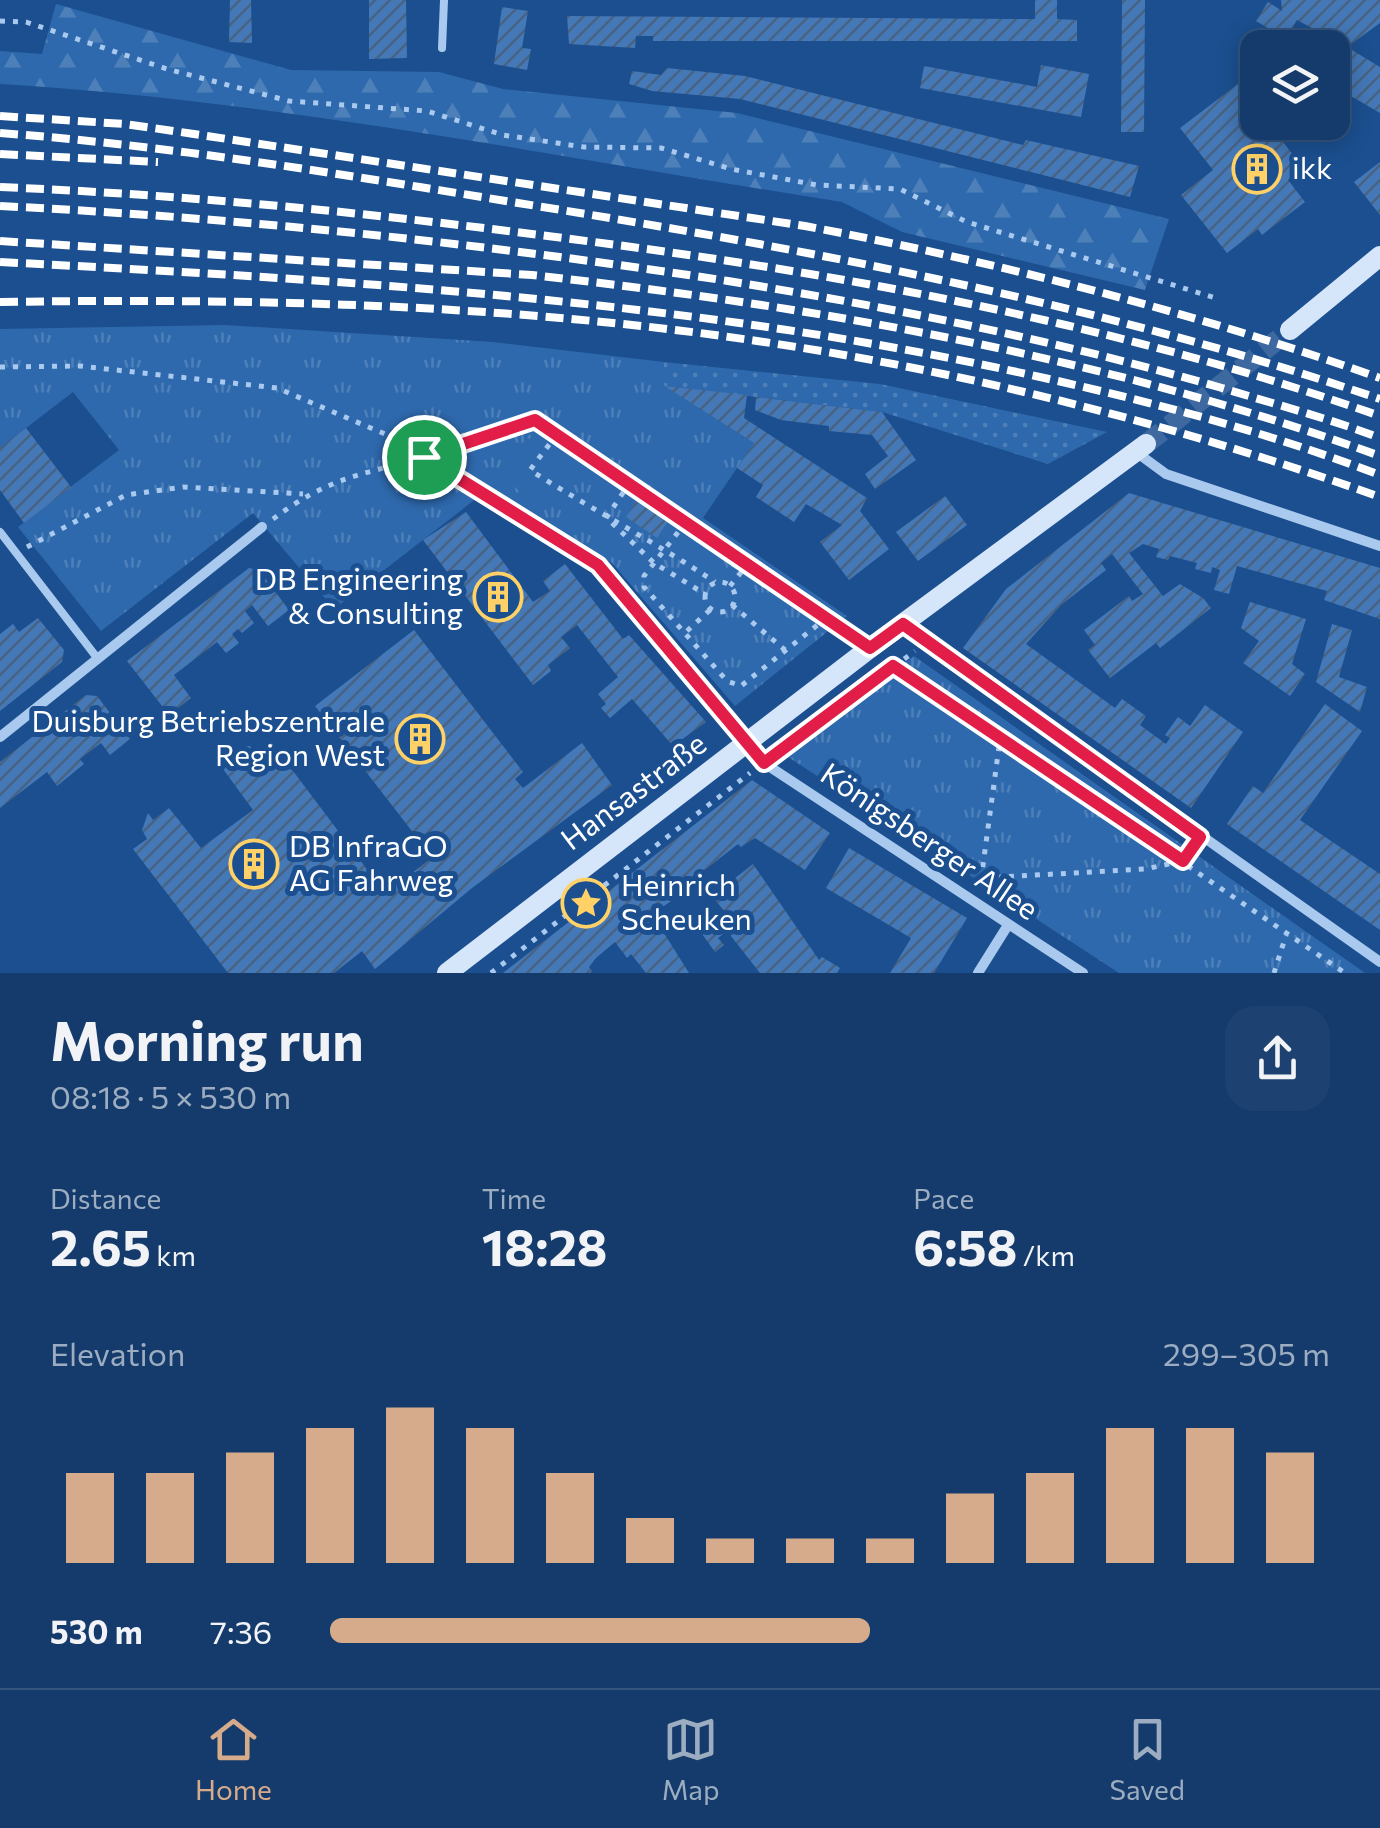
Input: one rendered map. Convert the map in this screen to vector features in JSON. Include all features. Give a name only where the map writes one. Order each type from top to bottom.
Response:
[{"type":"street","points":[[1290,330],[1380,256]]},
{"type":"street","points":[[1141,448],[1166,474],[1380,546]]},
{"type":"street","name":"Hansastraße","points":[[447,973],[870,648],[1141,448]]},
{"type":"street","points":[[0,737],[262,527]]},
{"type":"street","name":"Königsberger Allee","points":[[598,565],[764,763],[1083,973]]},
{"type":"street","points":[[903,624],[1380,962]]},
{"type":"street","points":[[978,973],[1008,925]]},
{"type":"lane","points":[[442,48],[444,0]]},
{"type":"lane","points":[[0,532],[98,659]]},
{"type":"path","points":[[0,20],[26,22],[166,69],[290,100],[427,111],[502,135],[584,148],[661,148],[731,168],[817,185],[900,189],[967,222],[1219,300]]},
{"type":"path","points":[[0,366],[80,366],[277,388],[399,440],[598,565]]},
{"type":"path","points":[[262,527],[306,494],[342,478],[424,457],[535,420],[1345,973]]},
{"type":"path","points":[[557,434],[530,470],[606,518],[665,548],[715,582],[730,586],[734,594],[732,606]]},
{"type":"path","points":[[606,518],[629,484]]},
{"type":"path","points":[[17,552],[126,495],[183,487],[306,494]]},
{"type":"path","points":[[606,518],[654,562],[704,594],[711,609],[718,612],[732,606]]},
{"type":"path","points":[[686,522],[644,576],[644,587],[727,681],[741,686],[826,618]]},
{"type":"path","points":[[730,586],[747,564]]},
{"type":"path","points":[[704,594],[715,582]]},
{"type":"path","points":[[732,606],[785,650]]},
{"type":"path","points":[[686,632],[711,609]]},
{"type":"path","points":[[491,973],[928,642]]},
{"type":"path","points":[[969,896],[982,878],[1000,739]]},
{"type":"path","points":[[982,878],[1145,869],[1183,861],[1200,837]]},
{"type":"path","points":[[1274,973],[1287,932]]},
{"type":"green space","points":[[56,4],[291,70],[439,72],[503,89],[737,113],[1169,219],[1145,290],[902,232],[842,202],[317,117],[212,103],[0,84],[0,51],[42,54]]},
{"type":"green space","points":[[225,325],[493,342],[664,362],[664,386],[754,443],[703,518],[847,616],[735,706],[612,563],[486,491],[334,609],[253,513],[101,631],[18,527],[119,450],[73,392],[0,448],[0,329]]},
{"type":"green space","points":[[664,362],[880,384],[1107,432],[1048,464],[882,412],[664,386]]},
{"type":"green space","points":[[528,438],[574,470],[546,510],[501,477]]},
{"type":"green space","points":[[914,656],[1365,973],[1119,973],[785,755]]},
{"type":"building","points":[[230,0],[251,0],[252,43],[229,42]]},
{"type":"building","points":[[369,0],[406,0],[407,58],[369,59]]},
{"type":"building","points":[[1035,0],[1057,0],[1057,19],[1077,20],[1077,41],[653,41],[653,36],[636,36],[635,48],[569,44],[567,16],[1035,19]]},
{"type":"building","points":[[1122,0],[1145,0],[1144,132],[1121,132]]},
{"type":"building","points":[[1281,0],[1380,0],[1380,23],[1350,45],[1350,30],[1316,30],[1297,20],[1291,30],[1271,30],[1256,21],[1268,2],[1282,11]]},
{"type":"building","points":[[502,7],[528,11],[522,48],[531,49],[527,70],[494,64]]},
{"type":"building","points":[[1350,49],[1380,67],[1380,113],[1350,96]]},
{"type":"building","points":[[1041,65],[1089,74],[1081,117],[920,88],[924,66],[1037,87]]},
{"type":"building","points":[[667,68],[745,76],[1023,145],[1026,140],[1139,166],[1130,197],[740,99],[652,91],[629,84],[632,71],[661,75]]},
{"type":"building","name":"ikk","points":[[1238,84],[1240,140],[1282,140],[1303,168],[1288,180],[1305,202],[1262,235],[1258,229],[1227,253],[1181,195],[1213,170],[1180,128]]},
{"type":"building","points":[[1380,162],[1380,215],[1354,182]]},
{"type":"building","points":[[664,386],[747,395],[744,418],[867,498],[860,511],[889,549],[849,580],[820,542],[842,525],[806,504],[794,522],[756,497],[763,485],[737,468],[754,443]]},
{"type":"building","points":[[756,397],[882,412],[916,460],[875,489],[865,474],[888,456],[872,435],[829,431],[829,426],[781,420],[755,410]]},
{"type":"building","points":[[26,428],[71,487],[24,523],[0,490],[0,448]]},
{"type":"building","points":[[1129,493],[1380,568],[1380,619],[1324,600],[1327,591],[1237,566],[1229,594],[1214,590],[1220,570],[1212,567],[1211,573],[1195,569],[1197,563],[1170,556],[1168,560],[1156,557],[1159,549],[1143,544],[1129,553],[1163,596],[1180,584],[1203,598],[1211,608],[1160,648],[1156,643],[1110,678],[1088,650],[1095,645],[1084,630],[1129,596],[1132,601],[1143,594],[1112,554],[1101,563],[1106,570],[1061,605],[1026,644],[1115,708],[1122,699],[1146,716],[1140,725],[1166,744],[1170,738],[1165,735],[1178,717],[1190,726],[1205,705],[1243,732],[1191,808],[963,648],[1006,589]]},
{"type":"building","points":[[945,496],[967,525],[918,561],[896,532]]},
{"type":"building","points":[[637,500],[668,521],[657,538],[626,517]]},
{"type":"building","name":"DB Engineering & Consulting","points":[[466,512],[533,602],[550,591],[543,581],[565,564],[623,639],[629,635],[706,722],[673,746],[632,699],[610,718],[601,708],[606,704],[598,694],[618,677],[577,625],[561,637],[570,648],[548,665],[551,671],[533,685],[423,540]]},
{"type":"building","points":[[249,568],[259,570],[289,610],[268,626],[252,605],[245,611],[254,623],[242,633],[238,629],[232,634],[239,643],[226,653],[217,642],[174,675],[191,698],[169,715],[127,661]]},
{"type":"building","points":[[1250,602],[1306,619],[1292,664],[1305,674],[1290,696],[1243,663],[1259,641],[1241,628]]},
{"type":"building","points":[[38,618],[64,650],[62,662],[0,711],[0,634],[13,624],[19,632]]},
{"type":"building","points":[[1332,624],[1352,630],[1339,677],[1367,687],[1360,712],[1316,682]]},
{"type":"building","name":"DB InfraGO AG Fahrweg","points":[[414,630],[523,772],[515,779],[523,788],[582,743],[612,785],[472,888],[375,969],[362,951],[334,973],[228,973],[133,849],[147,839],[142,830],[148,813],[153,820],[169,808],[201,848],[253,810],[223,769],[240,756],[234,748],[250,746],[257,754],[272,743],[375,880],[398,884],[443,849],[436,840],[425,848],[315,706]]},
{"type":"building","points":[[86,695],[97,696],[130,739],[110,755],[101,743],[80,759],[84,764],[57,786],[47,772],[0,808],[0,762]]},
{"type":"building","points":[[1325,704],[1362,731],[1300,820],[1380,874],[1380,930],[1227,824],[1253,786],[1263,793]]},
{"type":"building","points":[[752,780],[830,833],[805,870],[755,838],[741,847],[738,844],[697,876],[701,881],[652,914],[689,973],[646,973],[615,942],[596,958],[589,967],[590,973],[503,973]]},
{"type":"building","points":[[849,848],[967,918],[934,973],[890,973],[911,938],[826,888]]},
{"type":"building","points":[[753,864],[819,960],[822,957],[840,968],[837,973],[760,973],[727,931],[718,938],[724,945],[715,952],[700,931],[725,912],[712,896]]},
{"type":"tunnel","points":[[1146,444],[1290,330]]},
{"type":"railway","points":[[0,116],[125,124],[805,226],[1096,291],[1380,378]]},
{"type":"railway","points":[[0,133],[130,145],[324,172],[845,260],[1168,334],[1380,399]]},
{"type":"railway","points":[[0,154],[158,162]]},
{"type":"railway","points":[[0,187],[215,200],[357,214],[777,268],[1081,329],[1182,354],[1380,416]]},
{"type":"railway","points":[[0,206],[365,234],[547,255],[790,291],[1100,355],[1222,388],[1380,438]]},
{"type":"railway","points":[[0,241],[532,275],[747,303],[961,340],[1067,364],[1173,390],[1380,456]]},
{"type":"railway","points":[[0,262],[518,297],[775,328],[904,349],[1119,396],[1251,431],[1380,475]]},
{"type":"railway","points":[[0,302],[383,306],[574,319],[764,342],[920,369],[1075,404],[1229,447],[1380,497]]},
{"type":"place","name":"ikk","points":[[1257,169]]},
{"type":"place","name":"DB Engineering & Consulting","points":[[498,597]]},
{"type":"place","name":"Duisburg Betriebszentrale Region West","points":[[420,739]]},
{"type":"place","name":"DB InfraGO AG Fahrweg","points":[[254,864]]},
{"type":"place","name":"Heinrich Scheuken","points":[[586,903]]},
{"type":"route","points":[[535,420],[870,648],[903,624],[1200,837],[1183,861],[893,666],[764,763],[598,565],[424,457],[535,420]]}]
